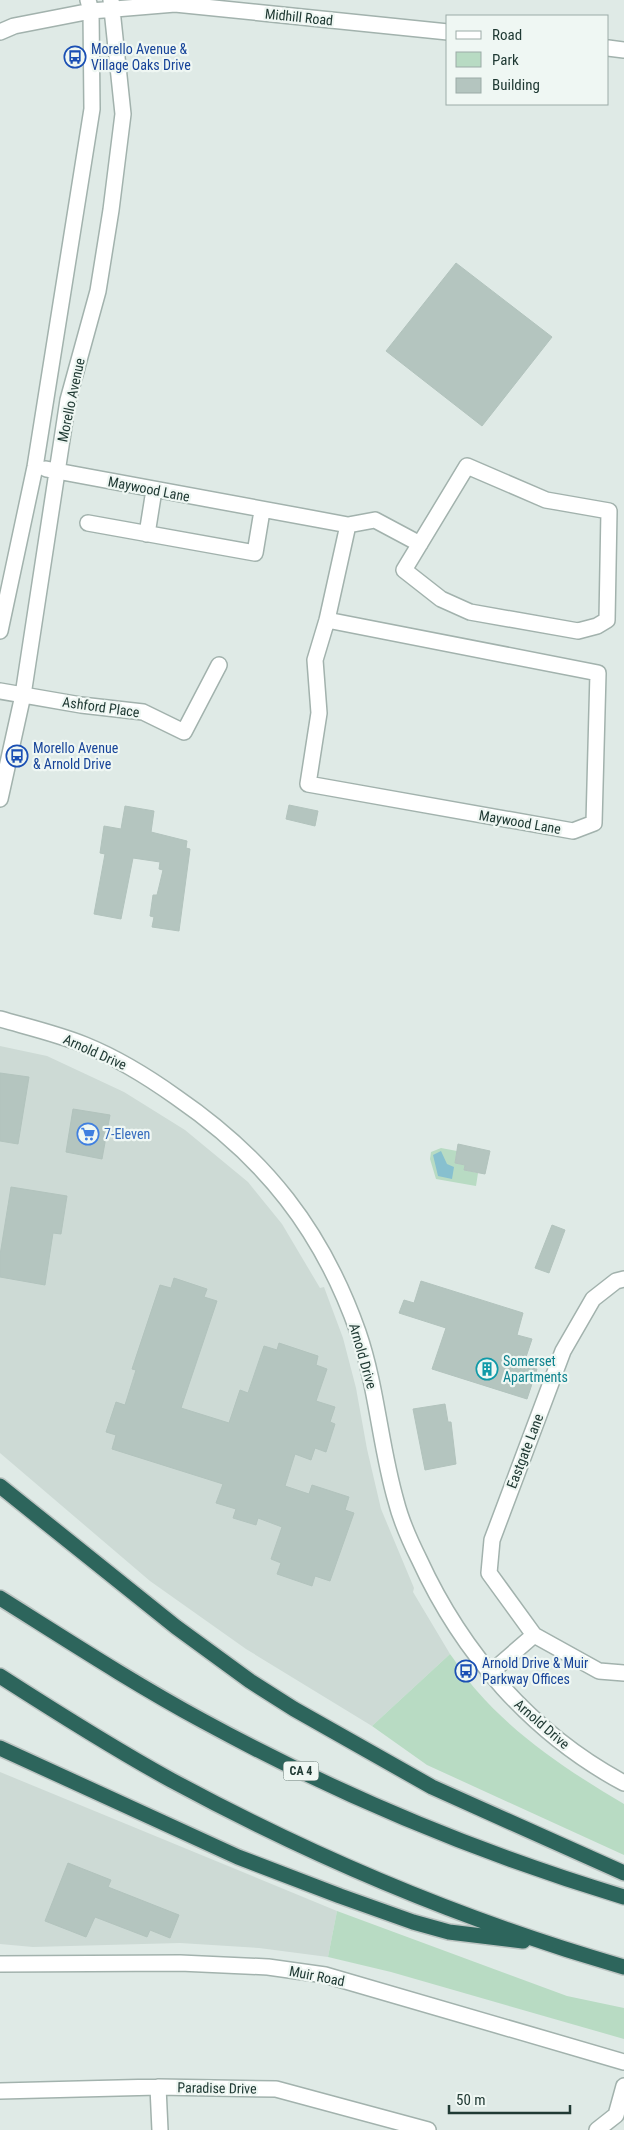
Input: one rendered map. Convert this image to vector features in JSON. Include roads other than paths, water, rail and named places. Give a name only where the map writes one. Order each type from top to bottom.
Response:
[{"type":"highway","points":[[0,1486],[183,1633],[250,1681],[294,1709],[432,1787],[624,1873]]},
{"type":"highway","name":"CA 4","points":[[0,1598],[136,1683],[211,1725],[298,1770],[394,1814],[475,1846],[624,1897]]},
{"type":"highway","points":[[0,1676],[137,1760],[203,1797],[279,1835],[406,1891],[548,1943],[624,1967]]},
{"type":"highway","points":[[0,1748],[238,1857],[413,1922],[449,1932],[487,1938],[548,1943]]},
{"type":"street","name":"Midhill Road","points":[[0,32],[14,26],[90,5],[112,4],[175,4],[446,32]]},
{"type":"street","name":"Morello Avenue","points":[[0,799],[23,696],[68,400],[98,291],[111,210],[123,114],[112,4]]},
{"type":"street","name":"Morello Avenue","points":[[0,631],[35,467],[92,109],[90,5]]},
{"type":"street","points":[[609,48],[624,50]]},
{"type":"street","points":[[467,466],[546,500],[609,511],[607,620],[597,626],[578,631],[470,612],[441,599],[404,570],[420,544],[467,466]]},
{"type":"street","name":"Maywood Lane","points":[[35,467],[262,511],[348,525],[375,520],[420,544]]},
{"type":"street","points":[[147,534],[154,490]]},
{"type":"street","points":[[88,523],[254,553],[262,511]]},
{"type":"street","name":"Maywood Lane","points":[[328,620],[598,673],[594,822],[572,831],[308,784],[319,713],[316,660],[328,620],[348,525]]},
{"type":"street","name":"Ashford Place","points":[[0,692],[81,705],[143,712],[184,732],[219,665]]},
{"type":"street","name":"Arnold Drive","points":[[0,1019],[81,1044],[147,1077],[209,1120],[240,1146],[267,1173],[312,1234],[332,1270],[359,1335],[372,1383],[396,1504],[434,1593],[459,1634],[489,1674],[556,1738],[603,1771],[624,1782]]},
{"type":"street","name":"Eastgate Lane","points":[[624,1279],[616,1282],[593,1299],[562,1351],[492,1540],[489,1573],[534,1635],[599,1671],[624,1673]]},
{"type":"street","points":[[489,1674],[534,1635]]},
{"type":"street","name":"Muir Road","points":[[0,1964],[180,1963],[268,1967],[325,1976],[624,2062]]},
{"type":"street","points":[[597,2130],[616,2114],[624,2086]]},
{"type":"street","points":[[158,2088],[160,2130]]},
{"type":"street","name":"Paradise Drive","points":[[0,2091],[158,2088],[276,2089],[389,2124],[428,2130]]},
{"type":"water","points":[[441,1151],[447,1164],[454,1167],[452,1179],[438,1176],[433,1155]]},
{"type":"place","name":"Morello Avenue & Village Oaks Drive","points":[[75,57]]},
{"type":"place","name":"Morello Avenue & Arnold Drive","points":[[17,756]]},
{"type":"place","name":"7-Eleven","points":[[88,1134]]},
{"type":"place","name":"Somerset Apartments","points":[[487,1369]]},
{"type":"place","name":"Arnold Drive & Muir Parkway Offices","points":[[466,1671]]}]
